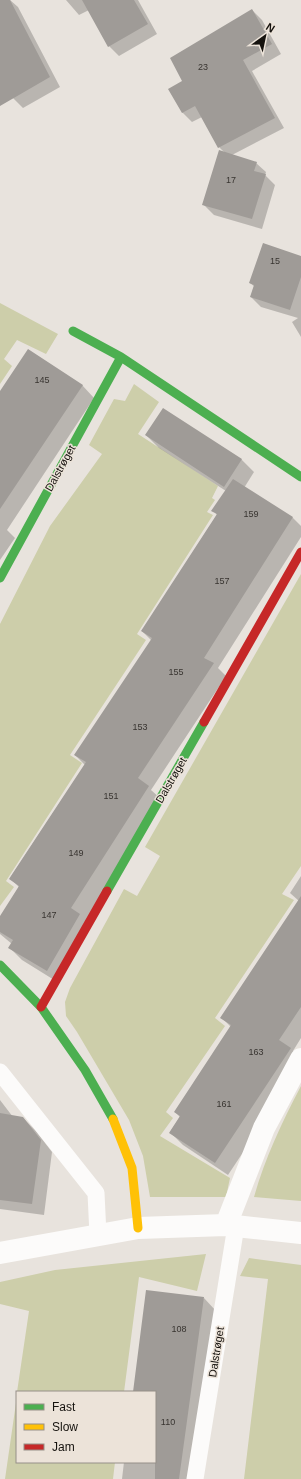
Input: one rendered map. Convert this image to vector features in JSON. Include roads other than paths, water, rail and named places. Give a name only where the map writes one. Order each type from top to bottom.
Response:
[{"type":"street","points":[[73,331],[121,357],[301,477]]},
{"type":"street","name":"Dalstrøget","points":[[0,578],[121,357]]},
{"type":"street","name":"Dalstrøget","points":[[41,1007],[301,552]]},
{"type":"street","points":[[0,965],[41,1007],[85,1070],[113,1118],[132,1168],[138,1228]]},
{"type":"street","name":"Dalstrøget","points":[[231,1225],[264,1128],[301,1059]]},
{"type":"street","points":[[0,1253],[138,1228],[231,1225],[301,1233]]},
{"type":"lane","points":[[0,1072],[96,1194],[98,1235]]},
{"type":"lane","name":"Dalstrøget","points":[[195,1479],[231,1225]]}]
